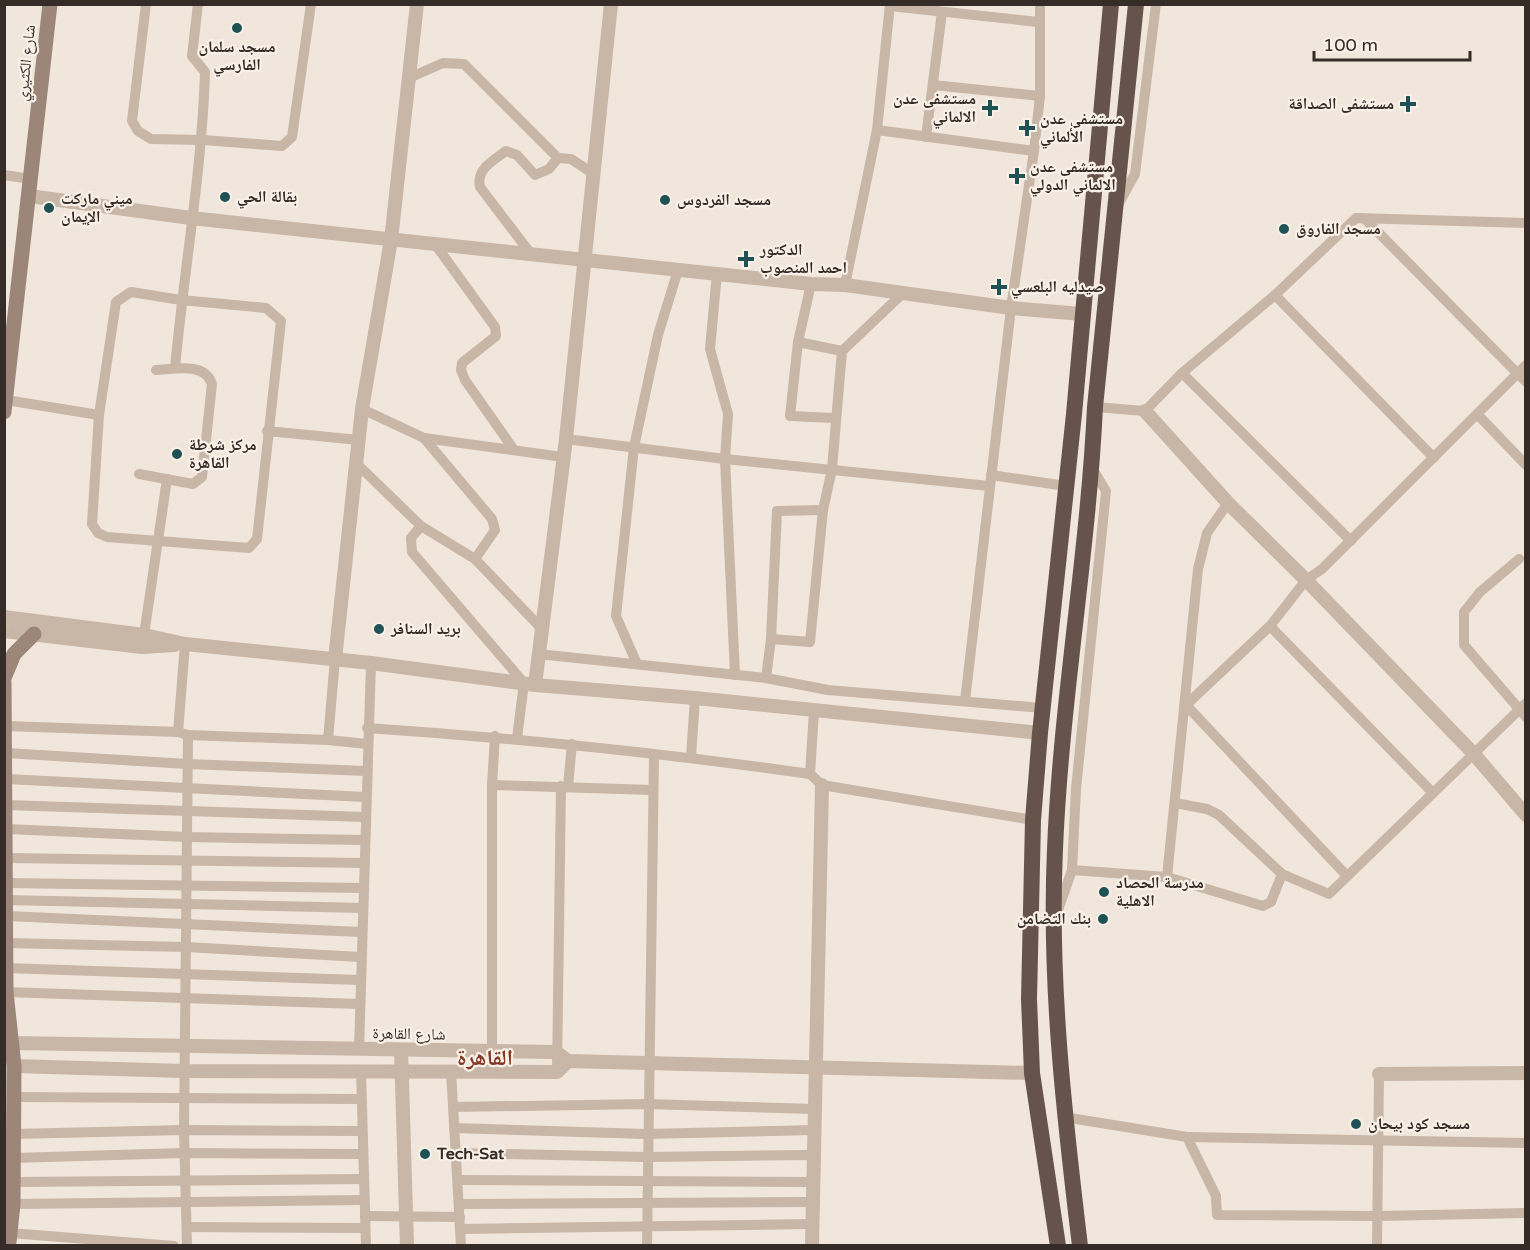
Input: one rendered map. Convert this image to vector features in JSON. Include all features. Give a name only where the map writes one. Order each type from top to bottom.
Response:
[{"type":"highway","points":[[1058,1245],[1032,1073],[1029,999],[1033,820],[1111,4]]},
{"type":"highway","points":[[1080,1245],[1064,1117],[1054,1001],[1055,848],[1061,734],[1092,468],[1095,407],[1136,4]]},
{"type":"main road","name":"شارع الكثيري","points":[[5,406],[51,4]]},
{"type":"main road","points":[[4,678],[14,654],[34,634]]},
{"type":"main road","points":[[4,682],[7,829],[6,992],[8,1030],[14,1066],[10,1241]]},
{"type":"street","points":[[146,4],[132,120],[138,131],[151,139],[282,146],[292,138],[310,4]]},
{"type":"street","points":[[175,369],[191,218],[203,140],[206,72],[192,56],[198,4]]},
{"type":"street","points":[[328,740],[362,409],[391,240],[417,4]]},
{"type":"street","points":[[517,738],[538,654],[566,439],[611,4]]},
{"type":"street","points":[[964,700],[1011,308],[1034,151],[1040,96],[1038,22],[1040,4]]},
{"type":"street","points":[[1115,211],[1135,174],[1155,4]]},
{"type":"street","points":[[845,285],[877,130],[890,5],[1038,22]]},
{"type":"street","points":[[926,137],[942,12]]},
{"type":"street","points":[[409,78],[443,63],[464,64],[558,158],[571,159],[594,174]]},
{"type":"street","points":[[933,85],[1040,96]]},
{"type":"street","points":[[877,130],[1034,151]]},
{"type":"street","points":[[531,254],[480,187],[478,177],[482,170],[506,151],[516,155],[535,175],[549,169],[558,158]]},
{"type":"street","points":[[4,176],[31,179]]},
{"type":"street","points":[[29,196],[191,218],[811,284],[845,285],[1011,308],[1082,314]]},
{"type":"street","points":[[1145,411],[1182,373],[1275,295],[1356,218],[1526,223]]},
{"type":"street","points":[[1365,219],[1521,369],[1526,382]]},
{"type":"street","points":[[435,244],[495,327],[496,336],[462,363],[461,370],[465,380],[514,450]]},
{"type":"street","points":[[637,664],[616,616],[634,447],[658,335],[678,270]]},
{"type":"street","points":[[717,273],[710,349],[728,414],[725,459],[735,675]]},
{"type":"street","points":[[811,284],[798,342],[790,416],[834,418]]},
{"type":"street","points":[[131,291],[181,300],[266,308],[280,321],[257,539],[255,544],[249,548],[159,539],[107,537],[98,533],[92,524],[99,415],[116,302],[131,291]]},
{"type":"street","points":[[771,639],[810,642],[824,510],[832,469],[834,418],[842,351],[902,294]]},
{"type":"street","points":[[1275,295],[1434,458]]},
{"type":"street","points":[[798,342],[842,351]]},
{"type":"street","points":[[1186,705],[1270,626],[1306,580],[1322,570],[1478,415],[1521,369]]},
{"type":"street","points":[[139,474],[193,484],[202,477],[212,384],[209,376],[202,370],[156,370]]},
{"type":"street","points":[[1182,373],[1351,541]]},
{"type":"street","points":[[5,406],[99,415]]},
{"type":"street","points":[[1095,407],[1145,411],[1228,504],[1306,580],[1473,753],[1526,814]]},
{"type":"street","points":[[362,409],[424,438],[563,456]]},
{"type":"street","points":[[1478,415],[1526,465]]},
{"type":"street","points":[[267,431],[359,440]]},
{"type":"street","points":[[424,438],[492,519],[495,530],[475,559]]},
{"type":"street","points":[[566,439],[725,459],[1066,486]]},
{"type":"street","points":[[356,463],[421,526],[475,559],[541,628]]},
{"type":"street","points":[[1053,924],[1072,870],[1076,789],[1106,490],[1092,468]]},
{"type":"street","points":[[144,635],[167,479]]},
{"type":"street","points":[[1167,877],[1198,569],[1207,533],[1228,504]]},
{"type":"street","points":[[766,678],[771,639],[777,511],[824,510]]},
{"type":"street","points":[[421,526],[411,538],[412,552],[529,684]]},
{"type":"street","points":[[1175,803],[1207,809],[1219,815],[1282,874],[1329,894],[1473,753],[1523,710],[1464,645],[1464,612],[1479,592],[1518,559]]},
{"type":"street","points":[[4,617],[144,635],[185,644],[371,663],[529,684],[695,698],[1040,733]]},
{"type":"street","points":[[1270,626],[1432,792]]},
{"type":"street","points":[[4,631],[142,647],[185,644]]},
{"type":"street","points":[[185,644],[183,733],[188,764],[184,1153],[187,1245]]},
{"type":"street","points":[[538,654],[766,678],[828,690],[1042,708]]},
{"type":"street","points":[[359,1050],[360,957],[371,663]]},
{"type":"street","points":[[691,757],[695,698]]},
{"type":"street","points":[[1186,705],[1347,876]]},
{"type":"street","points":[[810,774],[814,711]]},
{"type":"street","points":[[6,726],[328,740],[367,744]]},
{"type":"street","points":[[368,728],[495,736],[654,755],[691,757],[810,774],[822,785],[1033,820]]},
{"type":"street","points":[[492,1052],[492,785],[495,736]]},
{"type":"street","points":[[557,1071],[565,786],[572,744]]},
{"type":"street","points":[[6,753],[188,764],[366,771]]},
{"type":"street","points":[[647,1245],[646,1134],[654,755]]},
{"type":"street","points":[[6,778],[365,797]]},
{"type":"street","points":[[492,785],[653,790]]},
{"type":"street","points":[[812,1245],[814,1069],[822,785]]},
{"type":"street","points":[[6,805],[365,817]]},
{"type":"street","points":[[7,829],[187,837],[365,840]]},
{"type":"street","points":[[1034,845],[1055,848]]},
{"type":"street","points":[[6,870],[187,862],[364,863]]},
{"type":"street","points":[[6,870],[186,885],[364,888]]},
{"type":"street","points":[[1072,870],[1167,877],[1263,906],[1271,902],[1282,874]]},
{"type":"street","points":[[6,900],[363,908]]},
{"type":"street","points":[[7,916],[362,932]]},
{"type":"street","points":[[6,943],[186,947],[360,957]]},
{"type":"street","points":[[6,968],[360,980]]},
{"type":"street","points":[[6,992],[359,1004]]},
{"type":"street","name":"شارع القاهرة","points":[[8,1030],[186,1047],[556,1052]]},
{"type":"street","points":[[401,1050],[407,1245]]},
{"type":"street","points":[[556,1052],[568,1061],[648,1065],[1032,1073]]},
{"type":"street","points":[[14,1066],[184,1071],[557,1071],[568,1061]]},
{"type":"street","points":[[361,1070],[366,1245]]},
{"type":"street","points":[[451,1071],[461,1245]]},
{"type":"street","points":[[1377,1245],[1379,1074],[1526,1072]]},
{"type":"street","points":[[14,1097],[361,1099]]},
{"type":"street","points":[[453,1107],[647,1104],[814,1109]]},
{"type":"street","points":[[1064,1117],[1187,1137],[1526,1143]]},
{"type":"street","points":[[454,1128],[646,1134],[813,1130]]},
{"type":"street","points":[[13,1134],[184,1130],[361,1131]]},
{"type":"street","points":[[1187,1137],[1216,1196],[1217,1215],[1378,1216],[1526,1213]]},
{"type":"street","points":[[13,1158],[184,1153],[362,1154]]},
{"type":"street","points":[[456,1153],[646,1157],[813,1155]]},
{"type":"street","points":[[13,1182],[363,1179]]},
{"type":"street","points":[[458,1180],[813,1182]]},
{"type":"street","points":[[12,1204],[364,1200]]},
{"type":"street","points":[[460,1204],[812,1202]]},
{"type":"street","points":[[365,1216],[460,1217]]},
{"type":"street","points":[[461,1229],[647,1224],[812,1224]]},
{"type":"street","points":[[187,1227],[365,1228]]},
{"type":"street","points":[[10,1241],[174,1245]]},
{"type":"place","name":"مسجد سلمان الفارسي","points":[[237,28]]},
{"type":"place","name":"مستشفى الصداقة","points":[[1408,104]]},
{"type":"place","name":"مستشفى عدن الالماني","points":[[990,108]]},
{"type":"place","name":"مستشفى عدن الألماني","points":[[1027,128]]},
{"type":"place","name":"مستشفى عدن الالماني الدولي","points":[[1017,176]]},
{"type":"place","name":"بقالة الحي","points":[[225,197]]},
{"type":"place","name":"مسجد الفردوس","points":[[665,200]]},
{"type":"place","name":"ميني ماركت الإيمان","points":[[49,208]]},
{"type":"place","name":"مسجد الفاروق","points":[[1284,229]]},
{"type":"place","name":"الدكتور احمد المنصوب","points":[[746,259]]},
{"type":"place","name":"صيدليه البلعسي","points":[[999,287]]},
{"type":"place","name":"مركز شرطة القاهرة","points":[[177,454]]},
{"type":"place","name":"بريد السنافر","points":[[379,629]]},
{"type":"place","name":"مدرسة الحصاد الاهلية","points":[[1104,892]]},
{"type":"place","name":"بنك التضامن","points":[[1103,919]]},
{"type":"place","name":"مسجد كود بيحان","points":[[1356,1124]]},
{"type":"place","name":"Tech-Sat","points":[[425,1154]]},
{"type":"district","name":"القاهرة","points":[[485,1058]]}]
